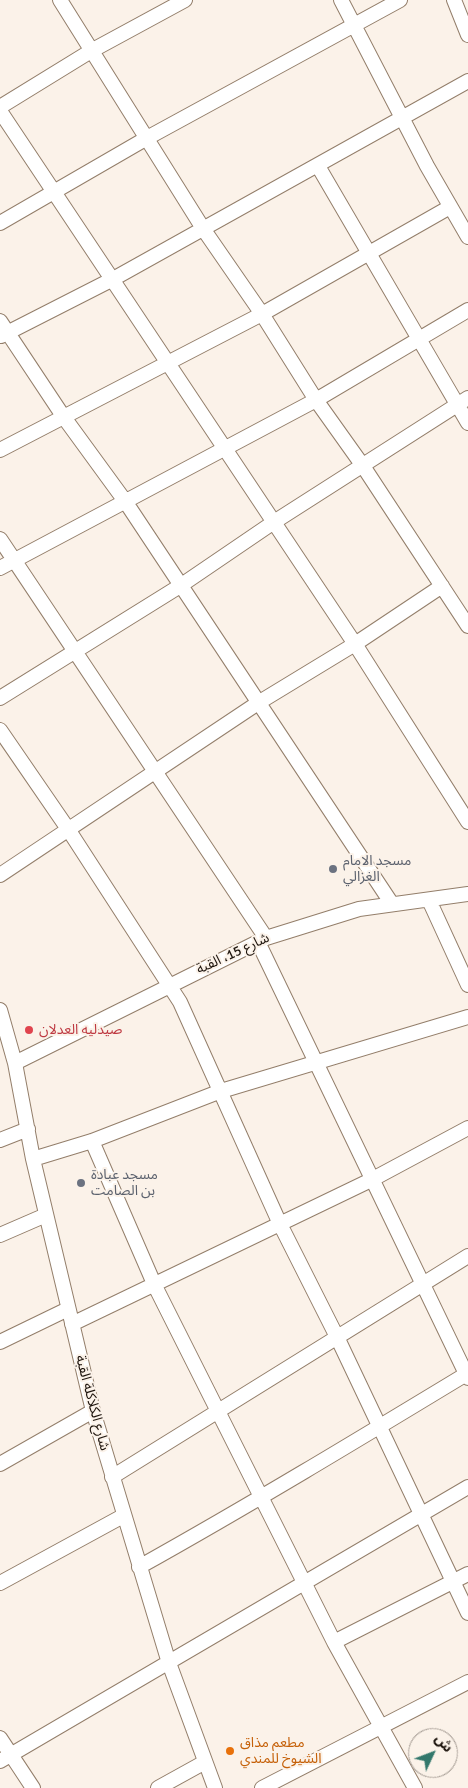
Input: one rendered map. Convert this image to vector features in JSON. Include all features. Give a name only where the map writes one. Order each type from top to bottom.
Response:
[{"type":"street","points":[[60,0],[204,230],[262,314],[316,400],[363,466],[468,626]]},
{"type":"street","points":[[0,107],[91,51],[185,0]]},
{"type":"street","points":[[341,0],[450,208],[468,237]]},
{"type":"street","points":[[0,223],[55,193],[147,138],[400,0]]},
{"type":"street","points":[[454,0],[468,35]]},
{"type":"street","points":[[392,904],[125,501],[3,330],[113,279],[404,119],[468,81]]},
{"type":"street","points":[[0,111],[355,644],[468,822]]},
{"type":"street","points":[[318,166],[368,255],[420,340],[463,401],[468,423]]},
{"type":"street","points":[[0,450],[168,361],[262,314],[450,208]]},
{"type":"street","points":[[0,568],[316,400],[468,310]]},
{"type":"street","points":[[0,698],[180,586],[274,522],[463,401]]},
{"type":"street","points":[[0,539],[75,650],[262,940],[315,1064],[467,1375],[379,1425],[262,1499],[139,1568]]},
{"type":"street","points":[[0,874],[258,703],[355,644],[442,586]]},
{"type":"street","points":[[0,730],[170,984],[221,1091],[280,1224],[338,1338],[468,1613]]},
{"type":"street","name":"شارع 15، القبة","points":[[15,1063],[170,984],[262,940],[350,912],[392,904],[468,894]]},
{"type":"street","points":[[429,900],[468,985]]},
{"type":"street","name":"شارع الكلاكلة القبة","points":[[0,1010],[6,1051],[15,1063],[33,1159],[93,1411],[123,1516],[169,1663],[215,1788]]},
{"type":"street","points":[[33,1159],[92,1141],[221,1091],[468,1017]]},
{"type":"street","points":[[72,1324],[155,1286],[371,1180],[468,1128]]},
{"type":"street","points":[[0,1140],[28,1129]]},
{"type":"street","points":[[92,1141],[155,1286],[334,1642],[415,1788]]},
{"type":"street","points":[[0,1235],[46,1215]]},
{"type":"street","points":[[112,1477],[217,1410],[338,1338],[468,1256]]},
{"type":"street","points":[[0,1342],[68,1309]]},
{"type":"street","points":[[0,1464],[93,1411]]},
{"type":"street","points":[[6,1758],[468,1487]]},
{"type":"street","points":[[0,1583],[123,1516]]},
{"type":"street","points":[[334,1642],[468,1574]]},
{"type":"street","points":[[262,1788],[468,1682]]},
{"type":"street","points":[[0,1738],[6,1758],[33,1788]]},
{"type":"street","points":[[158,1788],[205,1762]]},
{"type":"place","name":"مسجد الامام الغزالي","points":[[333,869]]},
{"type":"place","name":"صيدليه العدلان","points":[[29,1030]]},
{"type":"place","name":"مسجد عبادة بن الصامت","points":[[81,1183]]},
{"type":"place","name":"مطعم مذاق الشيوخ للمندي","points":[[230,1751]]}]
